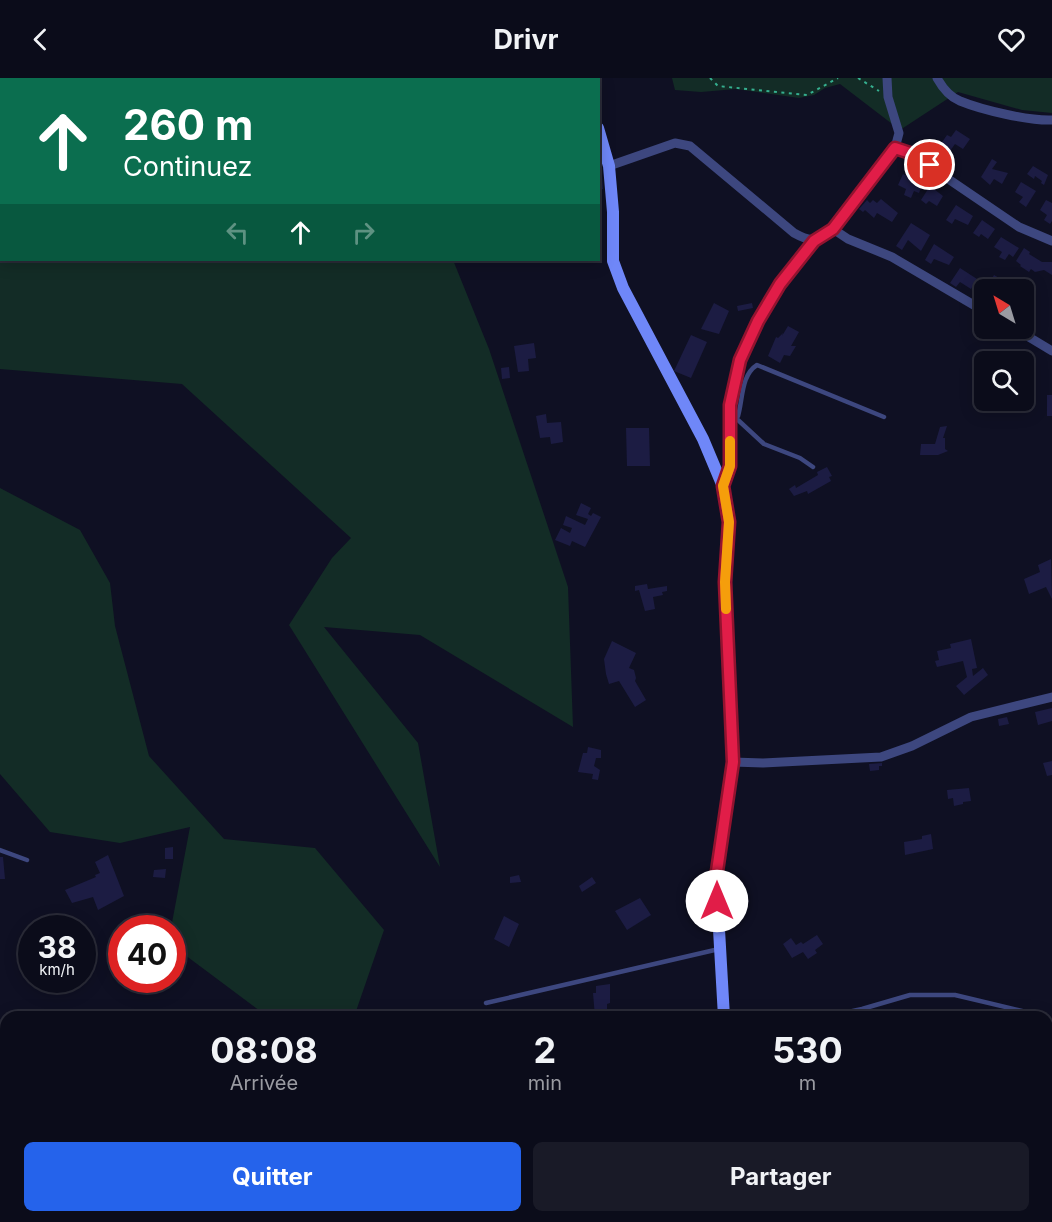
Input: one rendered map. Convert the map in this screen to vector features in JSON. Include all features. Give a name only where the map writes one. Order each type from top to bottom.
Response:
[{"type":"street","points":[[609,166],[675,143],[690,146],[794,233],[814,241],[833,229],[895,148],[899,133],[888,97],[887,78]]},
{"type":"street","points":[[937,78],[942,87],[958,100],[1032,118],[1052,120]]},
{"type":"street","points":[[600,135],[609,166],[613,212],[613,261],[623,288],[703,440],[723,486],[729,522],[725,582],[733,762],[716,878],[724,1011]]},
{"type":"street","points":[[895,148],[913,154],[1019,227],[1052,241]]},
{"type":"street","points":[[833,229],[848,239],[892,257],[974,305]]},
{"type":"street","points":[[1032,339],[1052,351]]},
{"type":"street","points":[[733,762],[763,763],[881,757],[912,746],[971,717],[1052,697]]},
{"type":"lane","points":[[723,486],[730,466],[730,405],[740,360],[758,321],[780,284],[814,241]]},
{"type":"lane","points":[[730,418],[738,416],[746,378],[750,369],[757,365],[884,417]]},
{"type":"lane","points":[[730,418],[738,420],[764,444],[801,458],[813,467]]},
{"type":"lane","points":[[0,850],[27,860]]},
{"type":"lane","points":[[486,1003],[719,949]]},
{"type":"lane","points":[[853,1011],[910,995],[955,995],[1022,1011]]},
{"type":"path","points":[[710,78],[718,86],[807,95],[838,78]]},
{"type":"path","points":[[858,78],[888,97]]},
{"type":"green space","points":[[672,78],[1052,78],[1052,113],[1022,110],[958,92],[900,130],[840,84],[825,88],[814,95],[799,98],[736,89],[701,92],[675,90]]},
{"type":"green space","points":[[0,261],[453,261],[489,349],[568,587],[573,727],[420,635],[324,627],[418,743],[440,867],[289,625],[332,558],[351,538],[182,384],[0,369]]},
{"type":"green space","points":[[0,488],[80,530],[110,583],[115,626],[149,756],[224,839],[315,848],[384,930],[356,1011],[260,1011],[186,956],[186,915],[173,915],[190,827],[120,843],[50,832],[0,774]]},
{"type":"building","points":[[956,130],[970,139],[963,149],[955,144],[950,151],[940,145],[947,135],[951,137]]},
{"type":"building","points":[[600,159],[601,162],[603,189],[600,189]]},
{"type":"building","points":[[992,159],[997,162],[992,169],[1008,173],[1002,184],[994,179],[990,185],[981,177]]},
{"type":"building","points":[[1033,166],[1048,175],[1044,185],[1035,176],[1034,179],[1027,174]]},
{"type":"building","points":[[903,174],[923,183],[919,193],[914,191],[911,198],[904,195],[906,189],[898,185]]},
{"type":"building","points":[[1021,182],[1036,191],[1026,207],[1019,202],[1023,197],[1015,192]]},
{"type":"building","points":[[930,186],[943,196],[937,206],[929,201],[926,204],[921,200]]},
{"type":"building","points":[[881,199],[898,213],[892,222],[877,213],[874,218],[865,210],[863,212],[859,209],[867,200],[870,203],[873,200],[877,203]]},
{"type":"building","points":[[1046,200],[1052,203],[1050,224],[1044,220],[1047,215],[1040,210]]},
{"type":"building","points":[[956,205],[973,216],[968,225],[955,219],[952,224],[946,220]]},
{"type":"building","points":[[982,220],[995,229],[988,239],[981,234],[979,237],[973,233]]},
{"type":"building","points":[[911,223],[930,235],[921,251],[908,240],[902,250],[896,246]]},
{"type":"building","points":[[1001,237],[1019,248],[1013,257],[1009,254],[1005,260],[999,257],[1002,252],[994,247]]},
{"type":"building","points":[[934,244],[954,257],[949,265],[934,259],[931,264],[925,260]]},
{"type":"building","points":[[1024,248],[1042,262],[1052,262],[1052,275],[1044,270],[1035,272],[1031,269],[1029,272],[1020,266],[1016,261]]},
{"type":"building","points":[[960,268],[977,279],[974,279],[971,289],[960,282],[956,287],[950,283]]},
{"type":"building","points":[[714,303],[729,311],[719,334],[701,329]]},
{"type":"building","points":[[752,303],[753,308],[738,311],[737,306]]},
{"type":"building","points":[[788,326],[799,332],[791,346],[796,346],[790,356],[784,355],[780,363],[768,356],[776,337],[778,338],[783,333],[782,336]]},
{"type":"building","points":[[691,335],[707,342],[691,378],[674,371]]},
{"type":"building","points":[[534,343],[536,358],[528,359],[529,371],[518,372],[514,346]]},
{"type":"building","points":[[509,367],[510,378],[502,379],[501,368]]},
{"type":"building","points":[[1047,395],[1052,395],[1052,416],[1047,416]]},
{"type":"building","points":[[546,414],[547,423],[561,422],[563,442],[551,444],[550,437],[540,438],[536,416]]},
{"type":"building","points":[[947,426],[943,438],[945,438],[945,449],[948,451],[938,455],[920,455],[921,444],[935,444],[940,427]]},
{"type":"building","points":[[626,428],[649,428],[650,466],[627,466]]},
{"type":"building","points":[[827,467],[832,476],[829,477],[831,481],[808,494],[807,491],[794,496],[789,489],[795,485],[796,488]]},
{"type":"building","points":[[581,503],[591,508],[588,514],[591,516],[593,513],[601,517],[585,547],[572,541],[570,546],[555,540],[561,528],[570,533],[572,528],[563,525],[566,516],[585,525],[588,519],[576,515]]},
{"type":"building","points":[[1051,559],[1052,599],[1046,587],[1029,594],[1024,579],[1040,572],[1038,565]]},
{"type":"building","points":[[647,584],[648,589],[667,586],[667,591],[662,592],[663,595],[653,597],[655,609],[645,611],[639,590],[635,591],[635,586]]},
{"type":"building","points":[[971,639],[977,668],[972,669],[973,676],[983,668],[988,675],[964,695],[956,686],[967,677],[963,661],[937,667],[935,661],[939,660],[937,651],[951,648],[950,644]]},
{"type":"building","points":[[612,641],[636,653],[629,668],[634,670],[635,681],[646,700],[635,707],[619,681],[609,684],[604,659]]},
{"type":"building","points":[[1052,708],[1052,721],[1038,725],[1035,712]]},
{"type":"building","points":[[1007,717],[1009,724],[999,726],[998,719]]},
{"type":"building","points":[[588,747],[601,750],[601,758],[596,758],[594,766],[600,770],[598,780],[592,779],[593,774],[578,772],[583,753],[587,753]]},
{"type":"building","points":[[1052,761],[1052,775],[1047,776],[1043,763]]},
{"type":"building","points":[[882,763],[879,770],[870,771],[869,764]]},
{"type":"building","points":[[969,788],[971,801],[954,806],[953,798],[948,799],[947,790]]},
{"type":"building","points":[[931,834],[933,849],[905,855],[904,842],[922,839],[922,836]]},
{"type":"building","points":[[173,847],[173,859],[165,859],[165,848]]},
{"type":"building","points":[[108,855],[124,896],[98,910],[93,897],[72,903],[65,890],[96,877],[95,875],[100,873],[95,862]]},
{"type":"building","points":[[0,857],[3,857],[5,879],[0,879]]},
{"type":"building","points":[[166,869],[165,878],[153,877],[154,870]]},
{"type":"building","points":[[519,875],[521,882],[510,883],[510,877]]},
{"type":"building","points":[[592,877],[596,883],[582,892],[579,886]]},
{"type":"building","points":[[640,898],[651,915],[627,930],[615,911]]},
{"type":"building","points":[[504,916],[519,924],[509,947],[494,939]]},
{"type":"building","points":[[817,935],[823,944],[815,950],[817,953],[808,959],[803,952],[792,958],[783,944],[791,938],[796,945],[801,942],[803,944]]},
{"type":"building","points":[[610,984],[610,1003],[607,1004],[607,1010],[611,1011],[594,1011],[593,993],[596,993],[596,986]]},
{"type":"slow traffic","points":[[726,609],[725,582],[729,522],[723,486],[730,466],[730,441]]},
{"type":"route","points":[[717,901],[716,878],[733,762],[725,582],[729,522],[723,486],[730,466],[730,405],[740,360],[758,321],[780,284],[814,241],[833,229],[895,148],[913,154],[930,165]]}]
